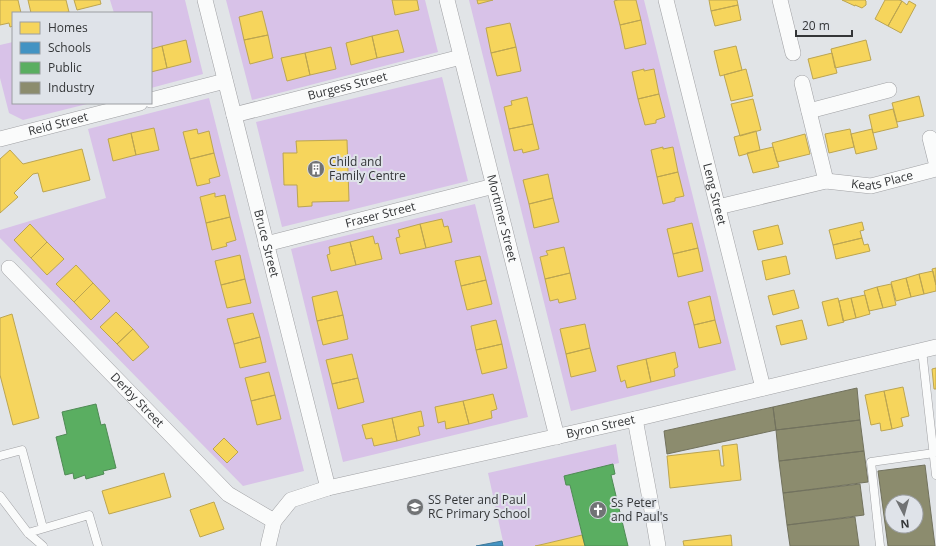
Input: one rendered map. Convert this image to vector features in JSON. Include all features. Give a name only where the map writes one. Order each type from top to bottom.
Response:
[{"type":"street","name":"Bruce Street","points":[[205,0],[328,488]]},
{"type":"street","name":"Mortimer Street","points":[[447,0],[557,437]]},
{"type":"street","name":"Leng Street","points":[[666,0],[763,388]]},
{"type":"street","points":[[780,0],[792,53]]},
{"type":"street","name":"Burgess Street","points":[[234,114],[461,57]]},
{"type":"street","points":[[152,100],[225,81]]},
{"type":"street","points":[[802,83],[826,181]]},
{"type":"street","points":[[809,111],[889,90]]},
{"type":"street","name":"Reid Street","points":[[0,139],[136,104]]},
{"type":"street","points":[[930,138],[936,162]]},
{"type":"street","name":"Keats Place","points":[[718,207],[826,181],[871,186],[936,169]]},
{"type":"street","name":"Fraser Street","points":[[266,244],[494,186]]},
{"type":"street","name":"Derby Street","points":[[9,268],[228,494],[274,521]]},
{"type":"street","name":"Byron Street","points":[[274,521],[291,500],[328,488],[635,419],[929,349]]},
{"type":"street","points":[[635,419],[658,546]]},
{"type":"street","points":[[268,546],[274,521]]},
{"type":"lane","points":[[929,349],[936,475]]},
{"type":"lane","points":[[0,456],[22,450],[43,528]]},
{"type":"lane","points":[[880,546],[871,462],[934,453]]},
{"type":"lane","points":[[0,496],[28,533],[43,546]]},
{"type":"lane","points":[[28,533],[89,516],[98,546]]},
{"type":"shaded area","points":[[110,0],[185,0],[203,74],[152,88],[152,12],[114,12]]},
{"type":"shaded area","points":[[226,0],[425,0],[438,52],[252,100]]},
{"type":"shaded area","points":[[469,0],[644,0],[736,370],[571,411]]},
{"type":"shaded area","points":[[12,42],[12,104],[87,104],[23,120],[9,113],[0,78],[0,45]]},
{"type":"shaded area","points":[[442,77],[468,181],[282,227],[256,122]]},
{"type":"shaded area","points":[[209,98],[304,471],[243,486],[0,238],[0,230],[106,198],[88,129]]},
{"type":"shaded area","points":[[475,204],[528,417],[343,462],[291,249]]},
{"type":"shaded area","points":[[616,444],[619,463],[564,476],[566,485],[570,485],[582,535],[535,546],[504,546],[488,473]]},
{"type":"building: Homes","points":[[0,0],[18,0],[21,12],[12,12],[12,26],[10,27],[9,23],[0,25]]},
{"type":"building: Homes","points":[[28,0],[66,0],[69,12],[31,12]]},
{"type":"building: Homes","points":[[74,0],[100,0],[101,4],[77,10]]},
{"type":"building: Homes","points":[[392,0],[417,0],[419,10],[395,15]]},
{"type":"building: Homes","points":[[477,0],[493,0],[478,4]]},
{"type":"building: Homes","points":[[636,0],[641,20],[620,25],[614,1]]},
{"type":"building: Homes","points":[[709,0],[737,0],[738,5],[711,11]]},
{"type":"building: Homes","points":[[842,0],[865,0],[866,5],[862,8]]},
{"type":"building: Homes","points":[[885,0],[902,1],[888,26],[875,19]]},
{"type":"building: Homes","points":[[902,1],[907,5],[909,1],[916,5],[901,33],[888,26]]},
{"type":"building: Homes","points":[[738,5],[741,20],[715,26],[711,11]]},
{"type":"building: Homes","points":[[262,11],[268,35],[244,40],[239,17]]},
{"type":"building: Homes","points":[[641,20],[646,44],[625,49],[620,25]]},
{"type":"building: Homes","points":[[510,23],[516,47],[491,53],[486,28]]},
{"type":"building: Homes","points":[[398,30],[404,52],[377,58],[372,36]]},
{"type":"building: Homes","points":[[268,35],[273,58],[250,64],[244,40]]},
{"type":"building: Homes","points":[[372,36],[377,58],[351,65],[346,43]]},
{"type":"building: Homes","points":[[186,40],[191,62],[167,68],[162,46]]},
{"type":"building: Homes","points":[[866,40],[871,60],[835,68],[831,49]]},
{"type":"building: Homes","points":[[162,46],[167,68],[152,72],[152,49]]},
{"type":"building: Homes","points":[[736,46],[742,70],[720,76],[714,51]]},
{"type":"building: Homes","points":[[331,47],[336,69],[310,75],[305,53]]},
{"type":"building: Homes","points":[[516,47],[521,71],[497,76],[491,53]]},
{"type":"building: Homes","points":[[305,53],[310,75],[287,81],[281,58]]},
{"type":"building: Homes","points":[[832,53],[837,73],[813,79],[808,59]]},
{"type":"building: Homes","points":[[644,69],[644,71],[654,69],[659,94],[638,99],[632,72]]},
{"type":"building: Homes","points":[[746,69],[753,96],[731,101],[724,75]]},
{"type":"building: Homes","points":[[659,94],[665,117],[656,120],[656,123],[645,125],[638,99]]},
{"type":"building: Homes","points":[[919,96],[924,116],[897,122],[892,103]]},
{"type":"building: Homes","points":[[527,97],[533,124],[509,129],[504,107],[512,105],[511,101]]},
{"type":"building: Homes","points":[[753,99],[761,130],[740,136],[731,104]]},
{"type":"building: Homes","points":[[893,109],[898,127],[873,133],[869,115]]},
{"type":"building: Homes","points":[[533,124],[539,149],[523,153],[522,149],[514,151],[509,129]]},
{"type":"building: Homes","points":[[154,128],[159,150],[136,155],[131,133]]},
{"type":"building: Homes","points":[[197,129],[198,134],[209,131],[214,153],[190,159],[183,132]]},
{"type":"building: Homes","points":[[850,129],[854,147],[829,153],[825,134]]},
{"type":"building: Homes","points":[[872,129],[877,149],[856,154],[851,134]]},
{"type":"building: Homes","points":[[756,131],[760,150],[739,156],[734,137]]},
{"type":"building: Homes","points":[[131,133],[136,155],[113,161],[108,139]]},
{"type":"building: Homes","points":[[805,134],[810,154],[777,162],[772,143]]},
{"type":"building: Homes","name":"Child and Family Centre","points":[[347,140],[349,201],[312,202],[312,206],[298,207],[297,185],[284,185],[283,153],[297,153],[296,141]]},
{"type":"building: Homes","points":[[663,147],[663,149],[673,147],[678,172],[657,177],[651,150]]},
{"type":"building: Homes","points":[[773,147],[779,167],[753,173],[747,153]]},
{"type":"building: Homes","points":[[82,149],[90,180],[43,192],[38,173],[33,174],[14,193],[18,197],[0,213],[0,159],[10,150],[23,164]]},
{"type":"building: Homes","points":[[214,153],[220,176],[209,179],[210,183],[197,186],[190,159]]},
{"type":"building: Homes","points":[[678,172],[684,196],[675,198],[675,201],[663,204],[657,177]]},
{"type":"building: Homes","points":[[548,174],[553,198],[529,204],[523,180]]},
{"type":"building: Homes","points":[[215,193],[215,197],[225,195],[230,217],[206,223],[200,197]]},
{"type":"building: Homes","points":[[553,198],[559,222],[534,228],[529,204]]},
{"type":"building: Homes","points":[[230,217],[236,240],[226,243],[227,246],[212,250],[206,223]]},
{"type":"building: Homes","points":[[442,219],[444,227],[448,226],[452,242],[426,248],[420,224]]},
{"type":"building: Homes","points":[[862,222],[864,230],[860,231],[862,238],[833,245],[829,230]]},
{"type":"building: Homes","points":[[692,223],[698,248],[673,254],[667,229]]},
{"type":"building: Homes","points":[[30,224],[47,242],[31,258],[14,240]]},
{"type":"building: Homes","points":[[420,224],[426,248],[400,254],[396,238],[400,237],[398,230]]},
{"type":"building: Homes","points":[[778,225],[783,244],[758,250],[753,231]]},
{"type":"building: Homes","points":[[373,236],[375,244],[378,243],[382,259],[356,265],[350,242]]},
{"type":"building: Homes","points":[[862,238],[864,245],[868,244],[870,251],[836,259],[833,245]]},
{"type":"building: Homes","points":[[47,242],[64,259],[47,275],[31,258]]},
{"type":"building: Homes","points":[[350,242],[356,265],[331,271],[327,255],[330,254],[329,247]]},
{"type":"building: Homes","points":[[564,247],[570,273],[545,279],[540,257],[548,255],[546,251]]},
{"type":"building: Homes","points":[[698,248],[703,271],[678,277],[673,254]]},
{"type":"building: Homes","points":[[240,255],[245,279],[221,285],[215,261]]},
{"type":"building: Homes","points":[[480,256],[486,280],[461,286],[455,261]]},
{"type":"building: Homes","points":[[786,256],[790,274],[766,280],[762,261]]},
{"type":"building: Homes","points":[[76,265],[93,283],[74,302],[56,284]]},
{"type":"building: Homes","points":[[936,268],[936,285],[932,269]]},
{"type":"building: Homes","points":[[933,271],[936,291],[924,294],[919,274]]},
{"type":"building: Homes","points":[[570,273],[576,299],[559,303],[558,299],[550,301],[545,279]]},
{"type":"building: Homes","points":[[919,274],[924,294],[911,297],[906,278]]},
{"type":"building: Homes","points":[[906,278],[911,297],[896,301],[891,282]]},
{"type":"building: Homes","points":[[245,279],[251,303],[227,308],[221,285]]},
{"type":"building: Homes","points":[[486,280],[492,304],[467,310],[461,286]]},
{"type":"building: Homes","points":[[93,283],[110,301],[91,320],[74,302]]},
{"type":"building: Homes","points":[[891,284],[896,305],[883,308],[877,287]]},
{"type":"building: Homes","points":[[877,287],[883,308],[869,311],[864,291]]},
{"type":"building: Homes","points":[[794,290],[799,308],[773,315],[768,296]]},
{"type":"building: Homes","points":[[337,291],[343,315],[317,321],[312,297]]},
{"type":"building: Homes","points":[[865,295],[870,314],[856,318],[851,298]]},
{"type":"building: Homes","points":[[710,296],[715,320],[694,325],[688,302]]},
{"type":"building: Homes","points":[[838,298],[844,322],[828,326],[822,302]]},
{"type":"building: Homes","points":[[851,298],[856,318],[843,321],[839,301]]},
{"type":"building: Homes","points":[[116,312],[133,329],[117,344],[100,327]]},
{"type":"building: Homes","points":[[253,313],[260,337],[234,344],[227,319]]},
{"type":"building: Homes","points":[[12,314],[39,418],[13,425],[0,375],[0,318]]},
{"type":"building: Homes","points":[[343,315],[348,339],[323,345],[317,321]]},
{"type":"building: Homes","points":[[496,320],[502,344],[476,350],[471,326]]},
{"type":"building: Homes","points":[[715,320],[721,343],[699,348],[694,325]]},
{"type":"building: Homes","points":[[802,320],[807,339],[781,345],[776,326]]},
{"type":"building: Homes","points":[[585,324],[590,348],[566,354],[560,329]]},
{"type":"building: Homes","points":[[133,329],[149,347],[133,361],[117,344]]},
{"type":"building: Homes","points":[[260,337],[266,362],[240,368],[234,344]]},
{"type":"building: Homes","points":[[502,344],[507,368],[482,374],[476,350]]},
{"type":"building: Homes","points":[[590,348],[596,371],[571,377],[566,354]]},
{"type":"building: Homes","points":[[675,352],[678,367],[674,369],[675,376],[651,382],[646,359]]},
{"type":"building: Homes","points":[[352,354],[358,378],[332,384],[326,360]]},
{"type":"building: Homes","points":[[646,359],[651,382],[627,388],[625,380],[621,382],[617,366]]},
{"type":"building: Homes","points":[[936,368],[936,389],[934,389],[932,369]]},
{"type":"building: Homes","points":[[269,372],[275,395],[251,401],[245,378]]},
{"type":"building: Homes","points":[[358,378],[364,402],[338,409],[332,384]]},
{"type":"building: Homes","points":[[903,387],[909,416],[901,418],[903,426],[892,429],[884,391]]},
{"type":"building: Homes","points":[[884,391],[892,429],[881,431],[880,423],[871,425],[865,395]]},
{"type":"building: Homes","points":[[493,394],[497,409],[491,411],[492,418],[469,424],[463,401]]},
{"type":"building: Homes","points":[[275,395],[281,419],[257,425],[251,401]]},
{"type":"building: Homes","points":[[463,401],[469,424],[446,429],[445,421],[438,423],[435,407]]},
{"type":"building: Homes","points":[[421,411],[424,426],[418,427],[420,435],[397,441],[392,418]]},
{"type":"building: Homes","points":[[392,418],[397,441],[374,446],[372,438],[366,439],[362,425]]},
{"type":"building: Homes","points":[[224,438],[238,452],[227,463],[213,449]]},
{"type":"building: Homes","points":[[737,444],[741,480],[670,488],[667,456],[719,450],[721,466],[724,466],[722,446]]},
{"type":"building: Homes","points":[[164,473],[171,497],[109,514],[102,491]]},
{"type":"building: Homes","points":[[214,502],[224,529],[200,537],[190,510]]},
{"type":"building: Homes","points":[[582,535],[585,546],[535,546],[544,544]]},
{"type":"building: Homes","points":[[731,535],[732,546],[684,546],[683,541]]},
{"type":"building: Schools","points":[[502,541],[503,546],[476,546]]},
{"type":"building: Public","points":[[96,404],[101,425],[105,424],[116,468],[103,471],[104,474],[86,479],[85,475],[74,479],[73,473],[65,475],[56,437],[67,434],[62,412]]},
{"type":"building: Public","name":"Ss Peter and Paul's","points":[[613,464],[615,474],[611,475],[628,546],[585,546],[570,485],[566,485],[564,476]]},
{"type":"building: Industry","points":[[857,388],[860,420],[776,430],[773,407]]},
{"type":"building: Industry","points":[[773,407],[776,430],[667,454],[664,431]]},
{"type":"building: Industry","points":[[860,420],[864,451],[779,461],[776,430]]},
{"type":"building: Industry","points":[[864,451],[868,482],[783,493],[779,461]]},
{"type":"building: Industry","points":[[925,465],[935,546],[888,546],[886,534],[924,534],[924,494],[884,494],[884,516],[878,471]]},
{"type":"building: Industry","points":[[860,484],[864,515],[787,525],[783,493]]},
{"type":"building: Industry","points":[[855,517],[859,546],[790,546],[787,525]]},
{"type":"place","name":"Child and Family Centre","points":[[316,169]]},
{"type":"place","name":"SS Peter and Paul RC Primary School","points":[[415,507]]},
{"type":"place","name":"Ss Peter and Paul's","points":[[598,510]]}]
